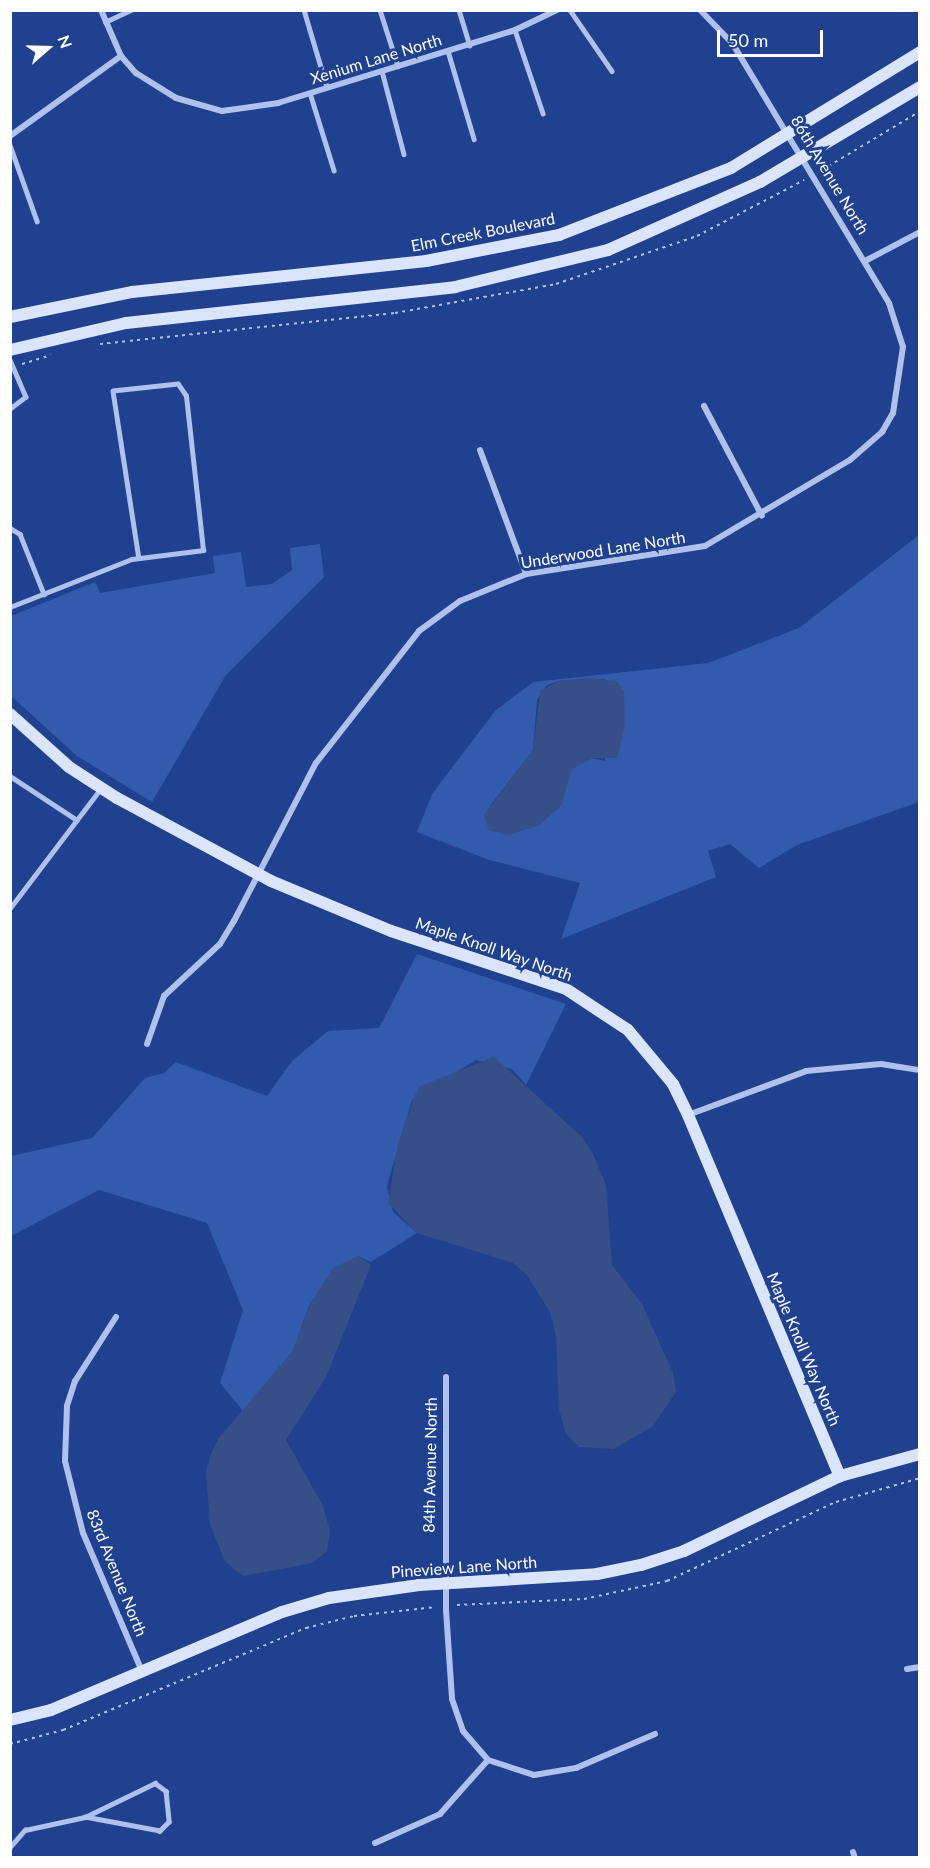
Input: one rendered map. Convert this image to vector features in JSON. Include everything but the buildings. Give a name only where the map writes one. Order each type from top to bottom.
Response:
[{"type":"street","points":[[10,136],[121,56],[101,10]]},
{"type":"street","name":"Xenium Lane North","points":[[121,56],[154,87],[199,106],[249,111],[470,45],[515,30],[557,10]]},
{"type":"street","name":"86th Avenue North","points":[[700,10],[733,44],[804,156],[865,261],[899,324],[903,370]]},
{"type":"street","name":"Elm Creek Boulevard","points":[[10,317],[132,292],[426,261],[559,235],[678,193],[788,132],[920,52]]},
{"type":"street","points":[[10,350],[126,323],[455,287],[534,271],[687,219],[804,156],[920,87]]},
{"type":"street","points":[[865,261],[920,232]]},
{"type":"street","name":"Underwood Lane North","points":[[147,1044],[164,996],[220,944],[259,875],[316,763],[401,649],[460,601],[526,574],[678,554],[762,516],[882,432],[897,403],[903,370]]},
{"type":"street","points":[[704,406],[762,516]]},
{"type":"street","points":[[480,450],[526,574]]},
{"type":"street","name":"Maple Knoll Way North","points":[[10,714],[101,788],[259,875],[330,908],[588,1001],[653,1055],[688,1115],[840,1476]]},
{"type":"street","points":[[688,1115],[806,1071],[872,1064],[920,1070]]},
{"type":"street","name":"83rd Avenue North","points":[[116,1317],[75,1381],[67,1406],[65,1461],[82,1533],[142,1672]]},
{"type":"street","name":"84th Avenue North","points":[[446,1377],[445,1584],[453,1710],[488,1760]]},
{"type":"street","name":"Pineview Lane North","points":[[10,1720],[51,1710],[319,1601],[445,1584],[574,1576],[641,1565],[684,1551],[840,1476],[920,1454]]},
{"type":"street","points":[[907,1669],[920,1666]]},
{"type":"street","points":[[375,1843],[440,1814],[488,1760],[513,1772],[555,1773],[655,1734]]},
{"type":"lane","points":[[105,22],[131,10]]},
{"type":"lane","points":[[304,10],[327,87]]},
{"type":"lane","points":[[381,10],[398,66]]},
{"type":"lane","points":[[459,10],[470,45]]},
{"type":"lane","points":[[570,10],[612,71]]},
{"type":"lane","points":[[515,30],[543,113]]},
{"type":"lane","points":[[448,51],[474,139]]},
{"type":"lane","points":[[381,71],[404,154]]},
{"type":"lane","points":[[310,93],[334,170]]},
{"type":"lane","points":[[10,145],[37,221]]},
{"type":"lane","points":[[10,360],[27,397],[10,409]]},
{"type":"lane","points":[[10,607],[140,558],[203,550],[186,396],[178,384],[112,391],[140,558]]},
{"type":"lane","points":[[10,528],[20,534],[44,594]]},
{"type":"lane","points":[[10,776],[77,820]]},
{"type":"lane","points":[[10,908],[101,788]]},
{"type":"lane","points":[[10,1847],[25,1830],[85,1817],[155,1783],[166,1791],[170,1822],[160,1831],[85,1817]]},
{"type":"path","points":[[10,1744],[63,1730],[306,1628],[354,1616],[446,1606],[584,1599],[667,1581],[836,1502],[920,1478]]},
{"type":"shaded area","points":[[919,535],[919,802],[797,845],[759,868],[730,844],[708,851],[716,877],[561,939],[580,883],[489,860],[417,832],[432,794],[495,711],[533,682],[708,663],[799,628]],"holes":[[[605,679],[605,761],[592,758],[571,769],[562,804],[539,825],[523,830],[490,806],[533,750],[537,700],[547,685],[559,681]]]},
{"type":"shaded area","points":[[320,544],[324,577],[226,675],[152,802],[77,756],[11,696],[11,616],[95,582],[100,593],[215,573],[213,556],[241,552],[246,587],[272,584],[292,570],[290,548]]},
{"type":"shaded area","points":[[587,678],[616,681],[624,691],[625,726],[617,758],[592,758],[572,769],[562,804],[539,825],[507,835],[489,830],[484,815],[533,750],[540,691],[559,681]]},
{"type":"shaded area","points":[[417,954],[566,1004],[526,1085],[512,1069],[476,1060],[412,1100],[387,1186],[393,1212],[417,1233],[371,1262],[358,1256],[333,1269],[308,1308],[293,1351],[243,1411],[220,1383],[243,1310],[207,1223],[99,1190],[11,1236],[11,1156],[92,1138],[145,1078],[164,1073],[176,1062],[267,1096],[292,1061],[328,1031],[379,1028]]},
{"type":"shaded area","points":[[494,1057],[582,1137],[593,1154],[606,1185],[612,1265],[642,1304],[673,1373],[676,1392],[653,1426],[614,1449],[579,1447],[566,1434],[559,1409],[556,1336],[550,1312],[526,1274],[513,1263],[417,1233],[388,1203],[398,1143],[418,1087]]},
{"type":"shaded area","points":[[358,1256],[371,1265],[326,1377],[286,1440],[322,1504],[330,1530],[327,1551],[312,1563],[243,1576],[225,1561],[210,1525],[206,1472],[210,1456],[218,1439],[293,1351],[308,1309],[332,1269]]}]
